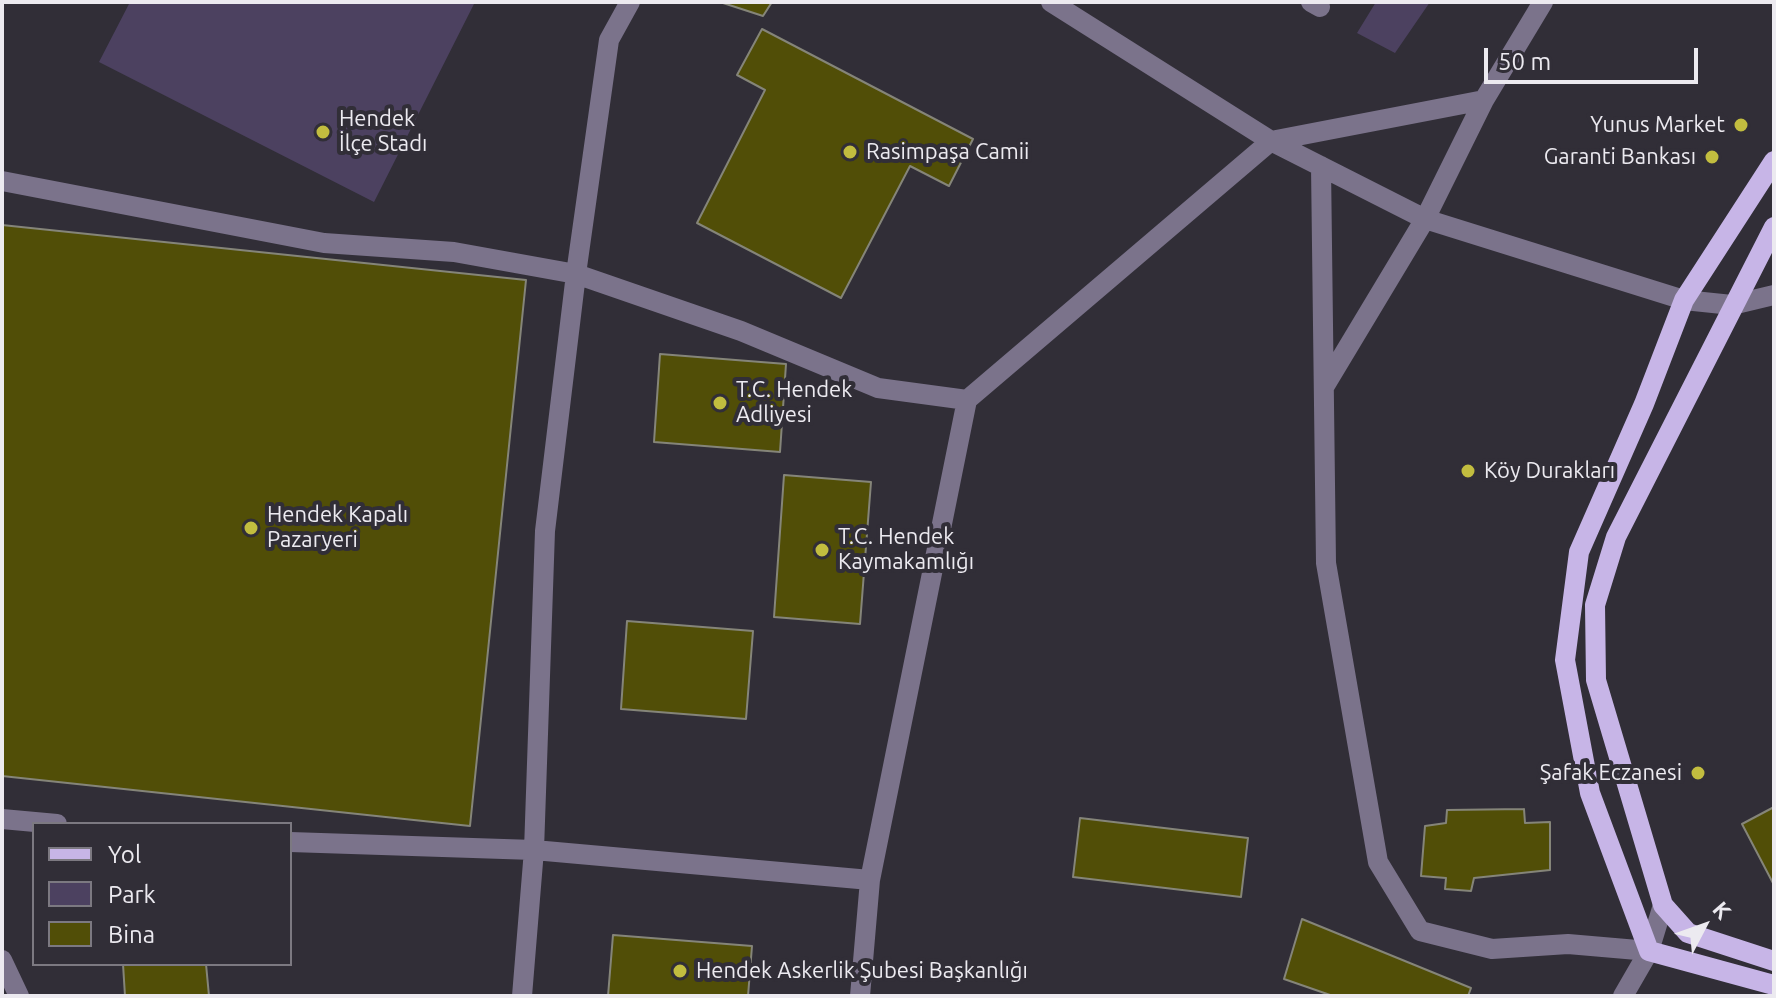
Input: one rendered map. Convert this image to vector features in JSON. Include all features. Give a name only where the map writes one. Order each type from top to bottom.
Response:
[{"type":"main road","points":[[1774,161],[1684,300],[1644,404],[1579,552],[1565,660],[1590,793],[1649,951],[1774,985]]},
{"type":"main road","points":[[1774,227],[1616,537],[1595,605],[1596,680],[1663,905],[1688,933],[1774,961]]},
{"type":"street","points":[[522,996],[534,850],[545,531],[576,274],[609,40],[630,2]]},
{"type":"street","points":[[1051,2],[1271,141],[1425,219],[1684,300],[1732,305],[1774,295]]},
{"type":"street","points":[[1324,387],[1425,219],[1484,100],[1543,2]]},
{"type":"street","points":[[860,996],[870,880],[967,400],[1271,141],[1484,100]]},
{"type":"street","points":[[1321,166],[1326,563],[1378,862],[1420,931],[1492,949],[1568,944],[1649,951]]},
{"type":"street","points":[[2,181],[324,243],[454,252],[576,274],[741,331],[878,388],[967,400]]},
{"type":"street","points":[[2,819],[35,822]]},
{"type":"street","points":[[292,842],[534,850],[870,880]]},
{"type":"street","points":[[1623,996],[1649,951],[1663,905]]},
{"type":"street","points":[[2,960],[19,996]]},
{"type":"green space","name":"Hendek İlçe Stadı","points":[[130,2],[475,2],[374,202],[99,62]]},
{"type":"green space","points":[[1376,2],[1430,2],[1395,53],[1357,33]]},
{"type":"building","points":[[720,2],[772,2],[763,16]]},
{"type":"building","name":"Rasimpaşa Camii","points":[[762,29],[973,139],[949,186],[910,166],[841,298],[697,223],[765,90],[737,75]]},
{"type":"building","name":"Hendek Kapalı Pazaryeri","points":[[2,225],[526,280],[470,826],[2,776]]},
{"type":"building","name":"T.C. Hendek Adliyesi","points":[[660,354],[786,364],[780,452],[654,442]]},
{"type":"building","name":"T.C. Hendek Kaymakamlığı","points":[[784,475],[871,482],[860,624],[774,617]]},
{"type":"building","points":[[627,621],[753,631],[746,719],[621,709]]},
{"type":"building","points":[[1774,807],[1774,885],[1742,824]]},
{"type":"building","points":[[1524,809],[1525,823],[1550,822],[1550,870],[1474,878],[1471,891],[1445,889],[1446,878],[1421,876],[1425,826],[1446,823],[1447,810]]},
{"type":"building","points":[[1080,818],[1248,838],[1241,897],[1073,877]]},
{"type":"building","points":[[1302,919],[1471,988],[1468,996],[1333,996],[1284,979]]},
{"type":"building","name":"Hendek Askerlik Şubesi Başkanlığı","points":[[613,935],[752,946],[748,996],[608,996]]},
{"type":"building","points":[[123,966],[206,966],[209,996],[125,996]]},
{"type":"place","name":"Yunus Market","points":[[1741,125]]},
{"type":"place","name":"Hendek İlçe Stadı","points":[[323,132]]},
{"type":"place","name":"Rasimpaşa Camii","points":[[850,152]]},
{"type":"place","name":"Garanti Bankası","points":[[1712,157]]},
{"type":"place","name":"T.C. Hendek Adliyesi","points":[[720,403]]},
{"type":"place","name":"Köy Durakları","points":[[1468,471]]},
{"type":"place","name":"Hendek Kapalı Pazaryeri","points":[[251,528]]},
{"type":"place","name":"T.C. Hendek Kaymakamlığı","points":[[822,550]]},
{"type":"place","name":"Şafak Eczanesi","points":[[1698,773]]},
{"type":"place","name":"Hendek Askerlik Şubesi Başkanlığı","points":[[680,971]]}]
